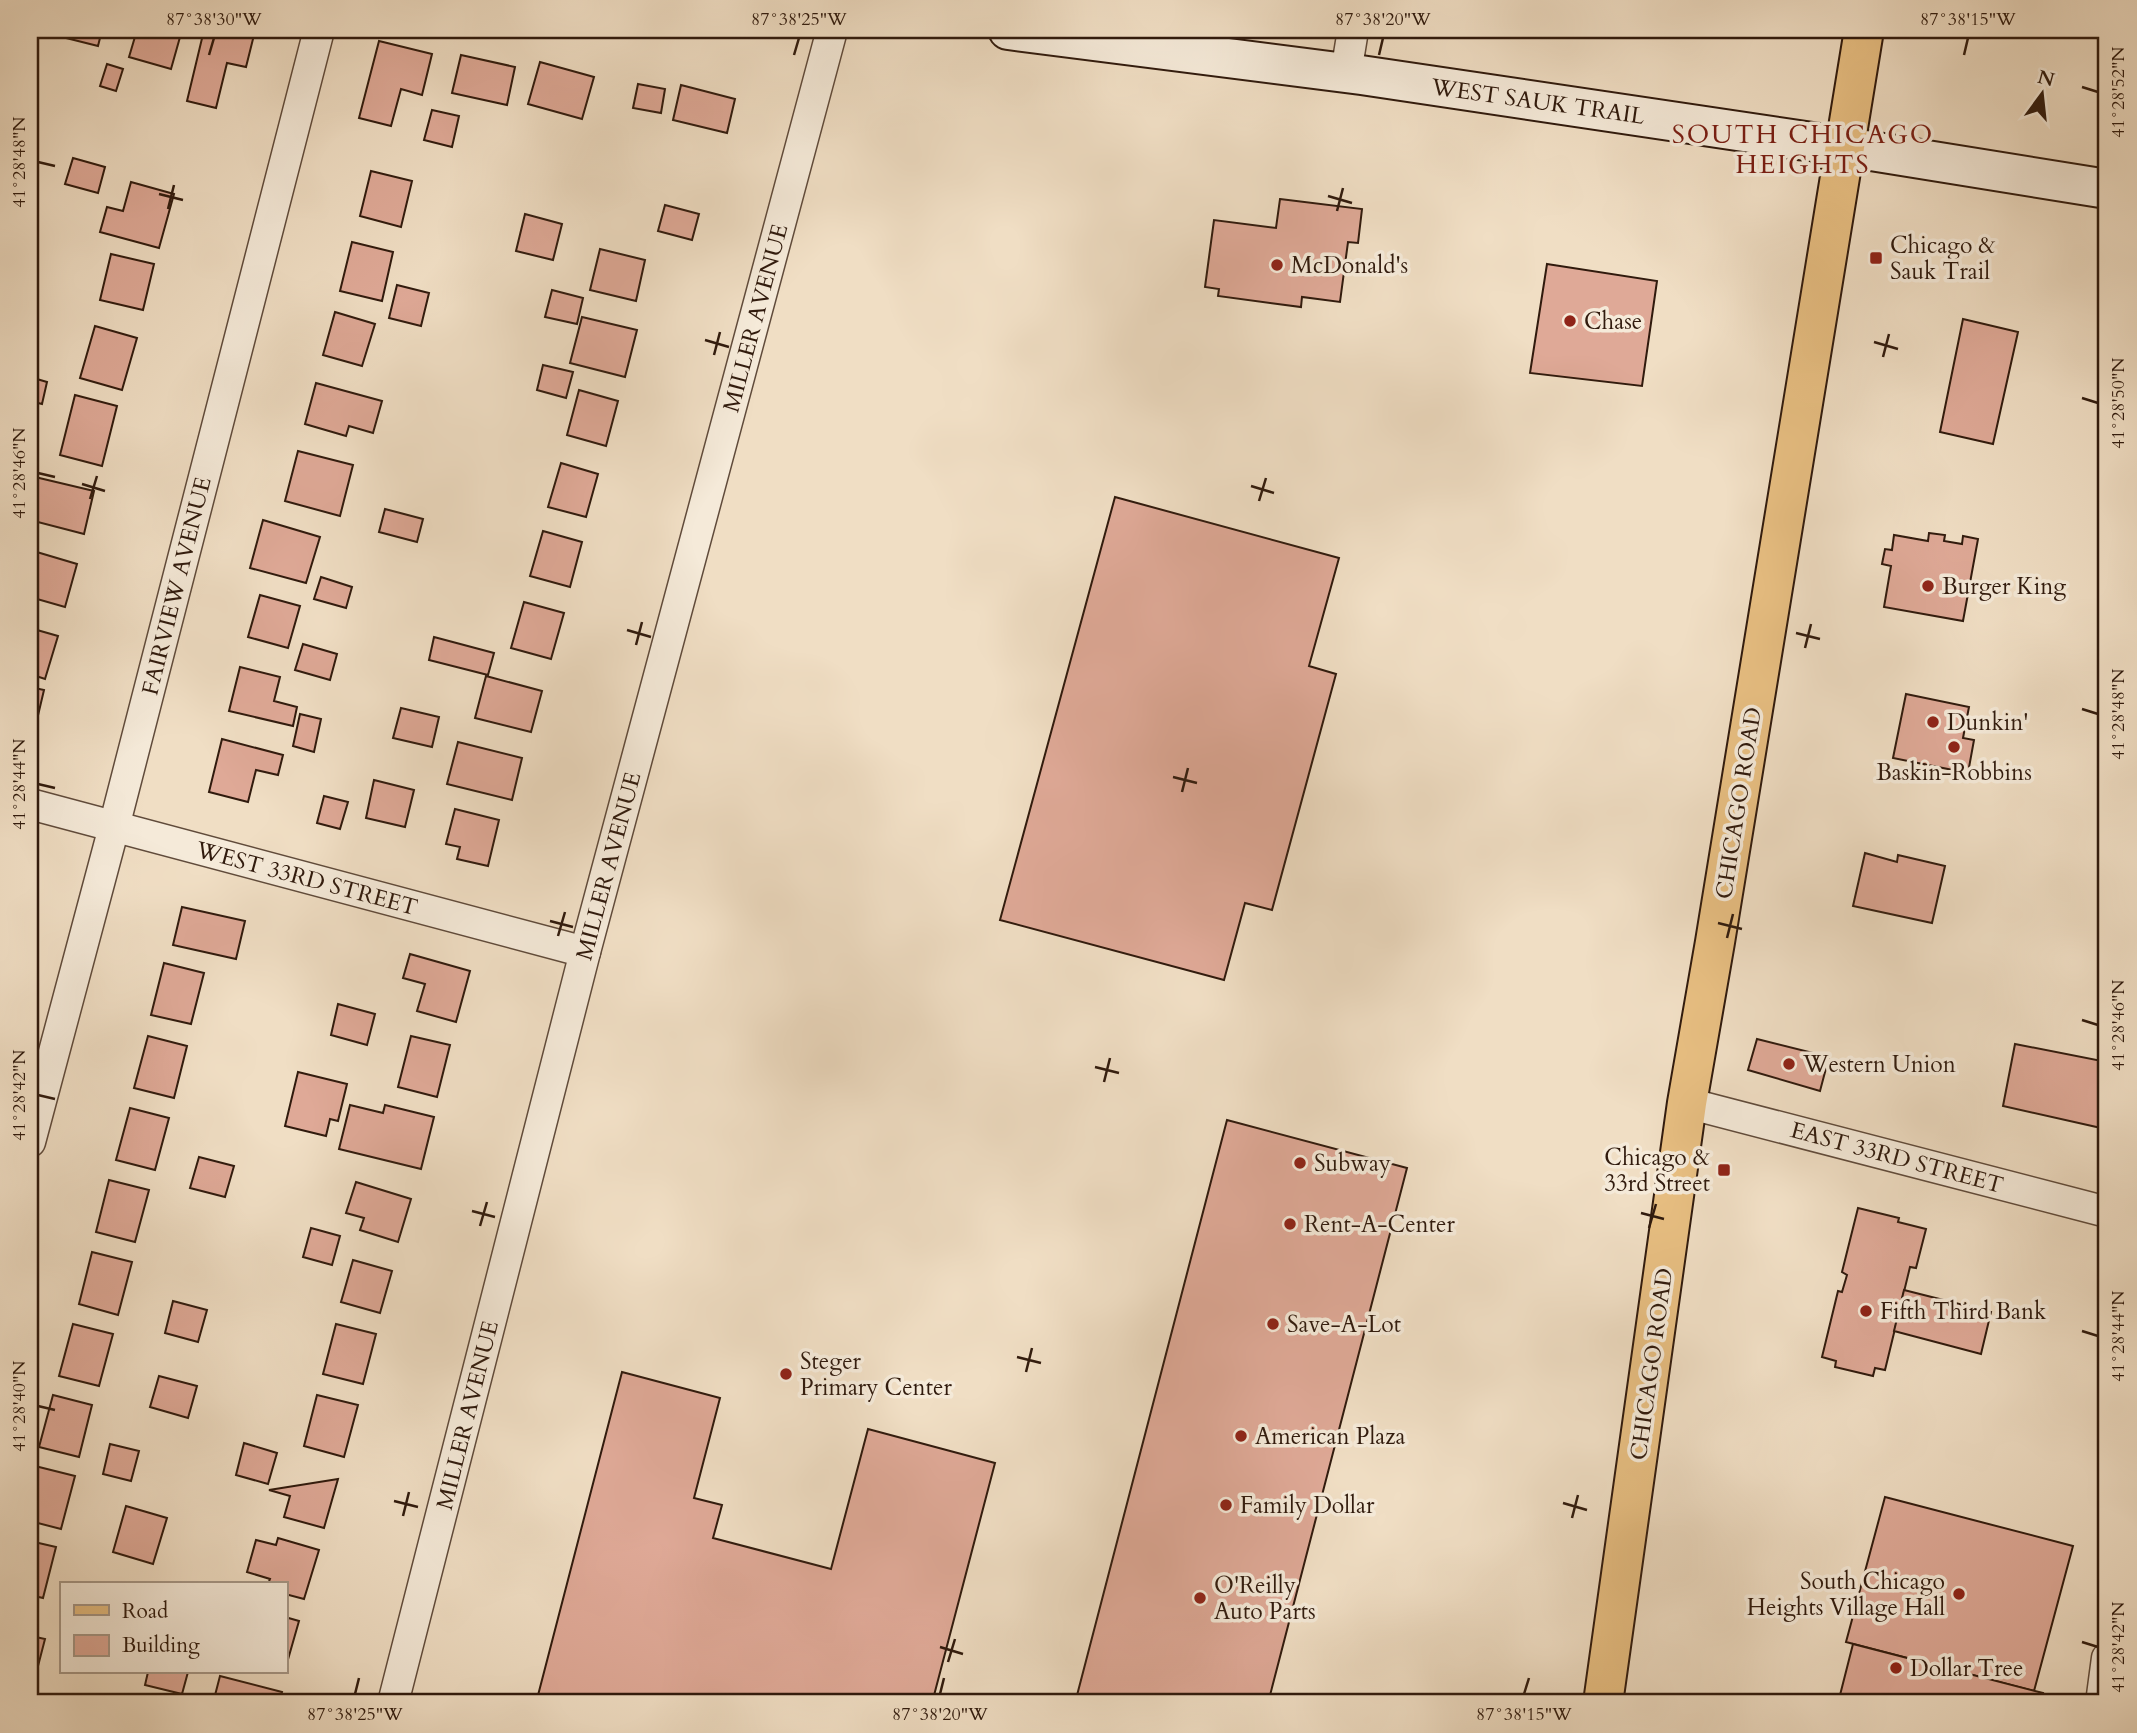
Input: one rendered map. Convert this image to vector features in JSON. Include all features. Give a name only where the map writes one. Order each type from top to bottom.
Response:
[{"type":"main road","name":"WEST SAUK TRAIL","points":[[1008,30],[1346,73],[1846,147],[2107,190]]},
{"type":"main road","name":"CHICAGO ROAD","points":[[1603,1703],[1687,1103],[1864,30]]},
{"type":"street","name":"FAIRVIEW AVENUE","points":[[30,1142],[319,30]]},
{"type":"street","name":"MILLER AVENUE","points":[[393,1703],[585,952],[832,30]]},
{"type":"street","points":[[1346,73],[1353,30]]},
{"type":"street","name":"WEST 33RD STREET","points":[[30,804],[585,952]]},
{"type":"street","name":"EAST 33RD STREET","points":[[1687,1103],[2107,1212]]},
{"type":"street","points":[[2101,1703],[2107,1658]]},
{"type":"building","points":[[55,30],[102,30],[98,46],[54,35]]},
{"type":"building","points":[[137,30],[182,30],[171,69],[129,57]]},
{"type":"building","points":[[204,30],[255,31],[246,67],[227,63],[216,108],[187,101]]},
{"type":"building","points":[[379,41],[432,54],[422,95],[401,89],[391,126],[359,118]]},
{"type":"building","points":[[461,55],[515,67],[507,105],[452,93]]},
{"type":"building","points":[[540,62],[594,77],[582,119],[528,104]]},
{"type":"building","points":[[107,64],[123,69],[116,91],[100,86]]},
{"type":"building","points":[[638,84],[665,89],[661,113],[633,108]]},
{"type":"building","points":[[681,85],[735,99],[727,133],[673,120]]},
{"type":"building","points":[[432,110],[459,116],[452,147],[424,140]]},
{"type":"building","points":[[73,158],[105,167],[98,193],[65,184]]},
{"type":"building","points":[[371,171],[412,181],[401,227],[360,216]]},
{"type":"building","points":[[131,182],[174,194],[159,248],[100,232],[107,207],[123,211]]},
{"type":"building","name":"McDonald's","points":[[1280,199],[1362,209],[1358,243],[1348,242],[1340,302],[1302,297],[1301,307],[1218,296],[1219,289],[1205,287],[1214,220],[1276,228]]},
{"type":"building","points":[[665,205],[699,214],[692,240],[658,231]]},
{"type":"building","points":[[525,214],[562,224],[553,260],[516,251]]},
{"type":"building","points":[[352,242],[393,252],[382,301],[340,291]]},
{"type":"building","points":[[600,249],[645,260],[636,301],[590,290]]},
{"type":"building","points":[[111,254],[154,264],[143,310],[100,300]]},
{"type":"building","points":[[1547,264],[1657,281],[1642,386],[1530,373]]},
{"type":"building","points":[[397,285],[429,293],[421,326],[389,318]]},
{"type":"building","points":[[552,290],[583,298],[577,324],[545,317]]},
{"type":"building","points":[[335,312],[375,324],[362,366],[323,355]]},
{"type":"building","points":[[582,317],[637,330],[625,377],[570,363]]},
{"type":"building","points":[[1963,319],[2018,332],[1993,444],[1940,432]]},
{"type":"building","points":[[95,326],[137,338],[122,390],[80,378]]},
{"type":"building","points":[[543,365],[573,372],[566,398],[537,390]]},
{"type":"building","points":[[30,377],[47,382],[42,404],[30,401]]},
{"type":"building","points":[[316,383],[382,401],[373,433],[349,426],[346,436],[305,424]]},
{"type":"building","points":[[579,390],[618,401],[606,446],[567,435]]},
{"type":"building","points":[[75,395],[117,406],[102,466],[60,455]]},
{"type":"building","points":[[298,451],[353,465],[340,516],[285,501]]},
{"type":"building","points":[[561,463],[598,474],[586,517],[548,507]]},
{"type":"building","points":[[35,477],[94,491],[84,534],[30,520],[30,499]]},
{"type":"building","points":[[1115,497],[1339,558],[1309,666],[1336,674],[1272,910],[1245,903],[1224,980],[1000,920]]},
{"type":"building","points":[[385,509],[423,519],[417,542],[379,532]]},
{"type":"building","points":[[263,520],[320,537],[306,583],[250,568]]},
{"type":"building","points":[[543,531],[582,542],[570,587],[530,576]]},
{"type":"building","name":"Burger King","points":[[1929,533],[1945,535],[1944,541],[1962,544],[1963,536],[1978,539],[1963,621],[1884,607],[1891,566],[1882,564],[1885,549],[1892,550],[1894,535],[1928,541]]},
{"type":"building","points":[[30,550],[77,564],[65,607],[30,597]]},
{"type":"building","points":[[321,577],[352,587],[346,608],[314,599]]},
{"type":"building","points":[[260,595],[300,606],[288,648],[248,637]]},
{"type":"building","points":[[524,602],[564,613],[551,659],[511,648]]},
{"type":"building","points":[[30,628],[58,636],[45,679],[30,674]]},
{"type":"building","points":[[434,637],[494,653],[488,675],[429,660]]},
{"type":"building","points":[[303,644],[337,654],[330,680],[295,670]]},
{"type":"building","points":[[240,667],[280,677],[274,701],[297,707],[293,726],[229,711]]},
{"type":"building","points":[[486,676],[542,691],[531,732],[475,718]]},
{"type":"building","points":[[30,687],[44,690],[31,745],[30,745]]},
{"type":"building","name":"Dunkin'","points":[[1906,694],[1969,707],[1963,738],[1974,740],[1968,773],[1893,758]]},
{"type":"building","points":[[401,708],[439,717],[432,747],[393,738]]},
{"type":"building","points":[[300,714],[321,719],[314,752],[293,746]]},
{"type":"building","points":[[222,739],[283,755],[278,775],[256,770],[248,802],[209,792]]},
{"type":"building","points":[[458,742],[522,758],[512,800],[447,784]]},
{"type":"building","points":[[374,780],[414,790],[405,827],[366,818]]},
{"type":"building","points":[[324,796],[348,802],[340,829],[317,823]]},
{"type":"building","points":[[455,809],[499,820],[488,866],[457,859],[460,847],[446,844]]},
{"type":"building","points":[[1865,853],[1897,862],[1898,855],[1945,866],[1932,923],[1853,906]]},
{"type":"building","points":[[182,907],[245,921],[236,959],[173,945]]},
{"type":"building","points":[[410,954],[470,971],[456,1022],[417,1011],[425,984],[403,978]]},
{"type":"building","points":[[164,963],[204,973],[191,1024],[151,1015]]},
{"type":"building","points":[[338,1004],[375,1014],[367,1045],[331,1035]]},
{"type":"building","points":[[148,1036],[187,1046],[174,1098],[134,1088]]},
{"type":"building","points":[[411,1036],[450,1045],[437,1097],[398,1087]]},
{"type":"building","name":"Western Union","points":[[1757,1039],[1829,1057],[1820,1091],[1748,1070]]},
{"type":"building","points":[[2015,1044],[2107,1062],[2107,1096],[2101,1128],[2003,1106]]},
{"type":"building","points":[[298,1072],[347,1084],[338,1121],[330,1119],[326,1136],[285,1126]]},
{"type":"building","points":[[350,1105],[383,1113],[385,1105],[434,1117],[421,1169],[339,1149]]},
{"type":"building","points":[[130,1108],[169,1118],[155,1170],[116,1160]]},
{"type":"building","name":"American Plaza","points":[[1227,1120],[1407,1168],[1268,1703],[1075,1703]]},
{"type":"building","points":[[199,1157],[234,1166],[225,1197],[190,1188]]},
{"type":"building","points":[[109,1180],[149,1190],[135,1242],[96,1232]]},
{"type":"building","points":[[356,1182],[411,1199],[398,1242],[360,1230],[364,1218],[346,1213]]},
{"type":"building","name":"Fifth Third Bank","points":[[1858,1208],[1899,1218],[1898,1222],[1926,1229],[1916,1268],[1910,1267],[1885,1370],[1875,1368],[1873,1376],[1835,1367],[1836,1361],[1822,1357],[1838,1291],[1842,1292],[1847,1275],[1842,1272]]},
{"type":"building","points":[[311,1228],[340,1236],[332,1265],[303,1257]]},
{"type":"building","points":[[92,1252],[132,1262],[118,1315],[79,1304]]},
{"type":"building","points":[[353,1260],[392,1271],[380,1313],[341,1302]]},
{"type":"building","points":[[1904,1290],[1991,1312],[1981,1354],[1894,1331]]},
{"type":"building","points":[[173,1301],[207,1310],[198,1342],[165,1333]]},
{"type":"building","points":[[73,1324],[113,1334],[99,1386],[59,1376]]},
{"type":"building","points":[[336,1324],[376,1334],[363,1384],[323,1374]]},
{"type":"building","points":[[622,1372],[720,1398],[694,1498],[722,1505],[713,1538],[831,1569],[868,1429],[995,1463],[932,1703],[536,1703]]},
{"type":"building","points":[[159,1376],[197,1386],[188,1418],[150,1407]]},
{"type":"building","points":[[53,1395],[92,1405],[79,1457],[39,1447]]},
{"type":"building","points":[[317,1395],[358,1405],[344,1457],[304,1446]]},
{"type":"building","points":[[244,1443],[277,1453],[268,1484],[236,1475]]},
{"type":"building","points":[[110,1444],[139,1451],[131,1481],[103,1474]]},
{"type":"building","points":[[35,1466],[75,1476],[61,1529],[30,1521],[30,1487]]},
{"type":"building","points":[[338,1479],[324,1528],[284,1517],[290,1496],[269,1490]]},
{"type":"building","name":"South Chicago Heights Village Hall","points":[[1885,1497],[2073,1546],[2034,1691],[1846,1642]]},
{"type":"building","points":[[126,1506],[167,1518],[153,1564],[113,1552]]},
{"type":"building","points":[[278,1538],[319,1550],[304,1599],[287,1595],[287,1582],[269,1582],[270,1579],[247,1572],[256,1540],[276,1545]]},
{"type":"building","points":[[30,1541],[56,1547],[43,1598],[30,1595]]},
{"type":"building","points":[[30,1617],[36,1618],[31,1636],[45,1639],[37,1670],[30,1669]]},
{"type":"building","points":[[287,1618],[299,1621],[287,1663]]},
{"type":"building","name":"Dollar Tree","points":[[1853,1644],[2043,1693],[2040,1703],[1838,1703]]},
{"type":"building","points":[[148,1674],[187,1674],[182,1694],[145,1685]]},
{"type":"building","points":[[220,1676],[282,1692],[279,1703],[213,1703]]},
{"type":"place","name":"Chicago & Sauk Trail","points":[[1876,258]]},
{"type":"place","name":"McDonald's","points":[[1277,265]]},
{"type":"place","name":"Chase","points":[[1570,321]]},
{"type":"place","name":"Burger King","points":[[1928,586]]},
{"type":"place","name":"Dunkin'","points":[[1933,722]]},
{"type":"place","name":"Baskin-Robbins","points":[[1954,747]]},
{"type":"place","name":"Western Union","points":[[1789,1064]]},
{"type":"place","name":"Subway","points":[[1300,1163]]},
{"type":"place","name":"Chicago & 33rd Street","points":[[1724,1170]]},
{"type":"place","name":"Rent-A-Center","points":[[1290,1224]]},
{"type":"place","name":"Fifth Third Bank","points":[[1866,1311]]},
{"type":"place","name":"Save-A-Lot","points":[[1273,1324]]},
{"type":"place","name":"Steger Primary Center","points":[[786,1374]]},
{"type":"place","name":"American Plaza","points":[[1241,1436]]},
{"type":"place","name":"Family Dollar","points":[[1226,1505]]},
{"type":"place","name":"South Chicago Heights Village Hall","points":[[1959,1594]]},
{"type":"place","name":"O'Reilly Auto Parts","points":[[1200,1598]]},
{"type":"place","name":"Dollar Tree","points":[[1896,1668]]},
{"type":"district","name":"SOUTH CHICAGO HEIGHTS","points":[[1803,149]]}]
